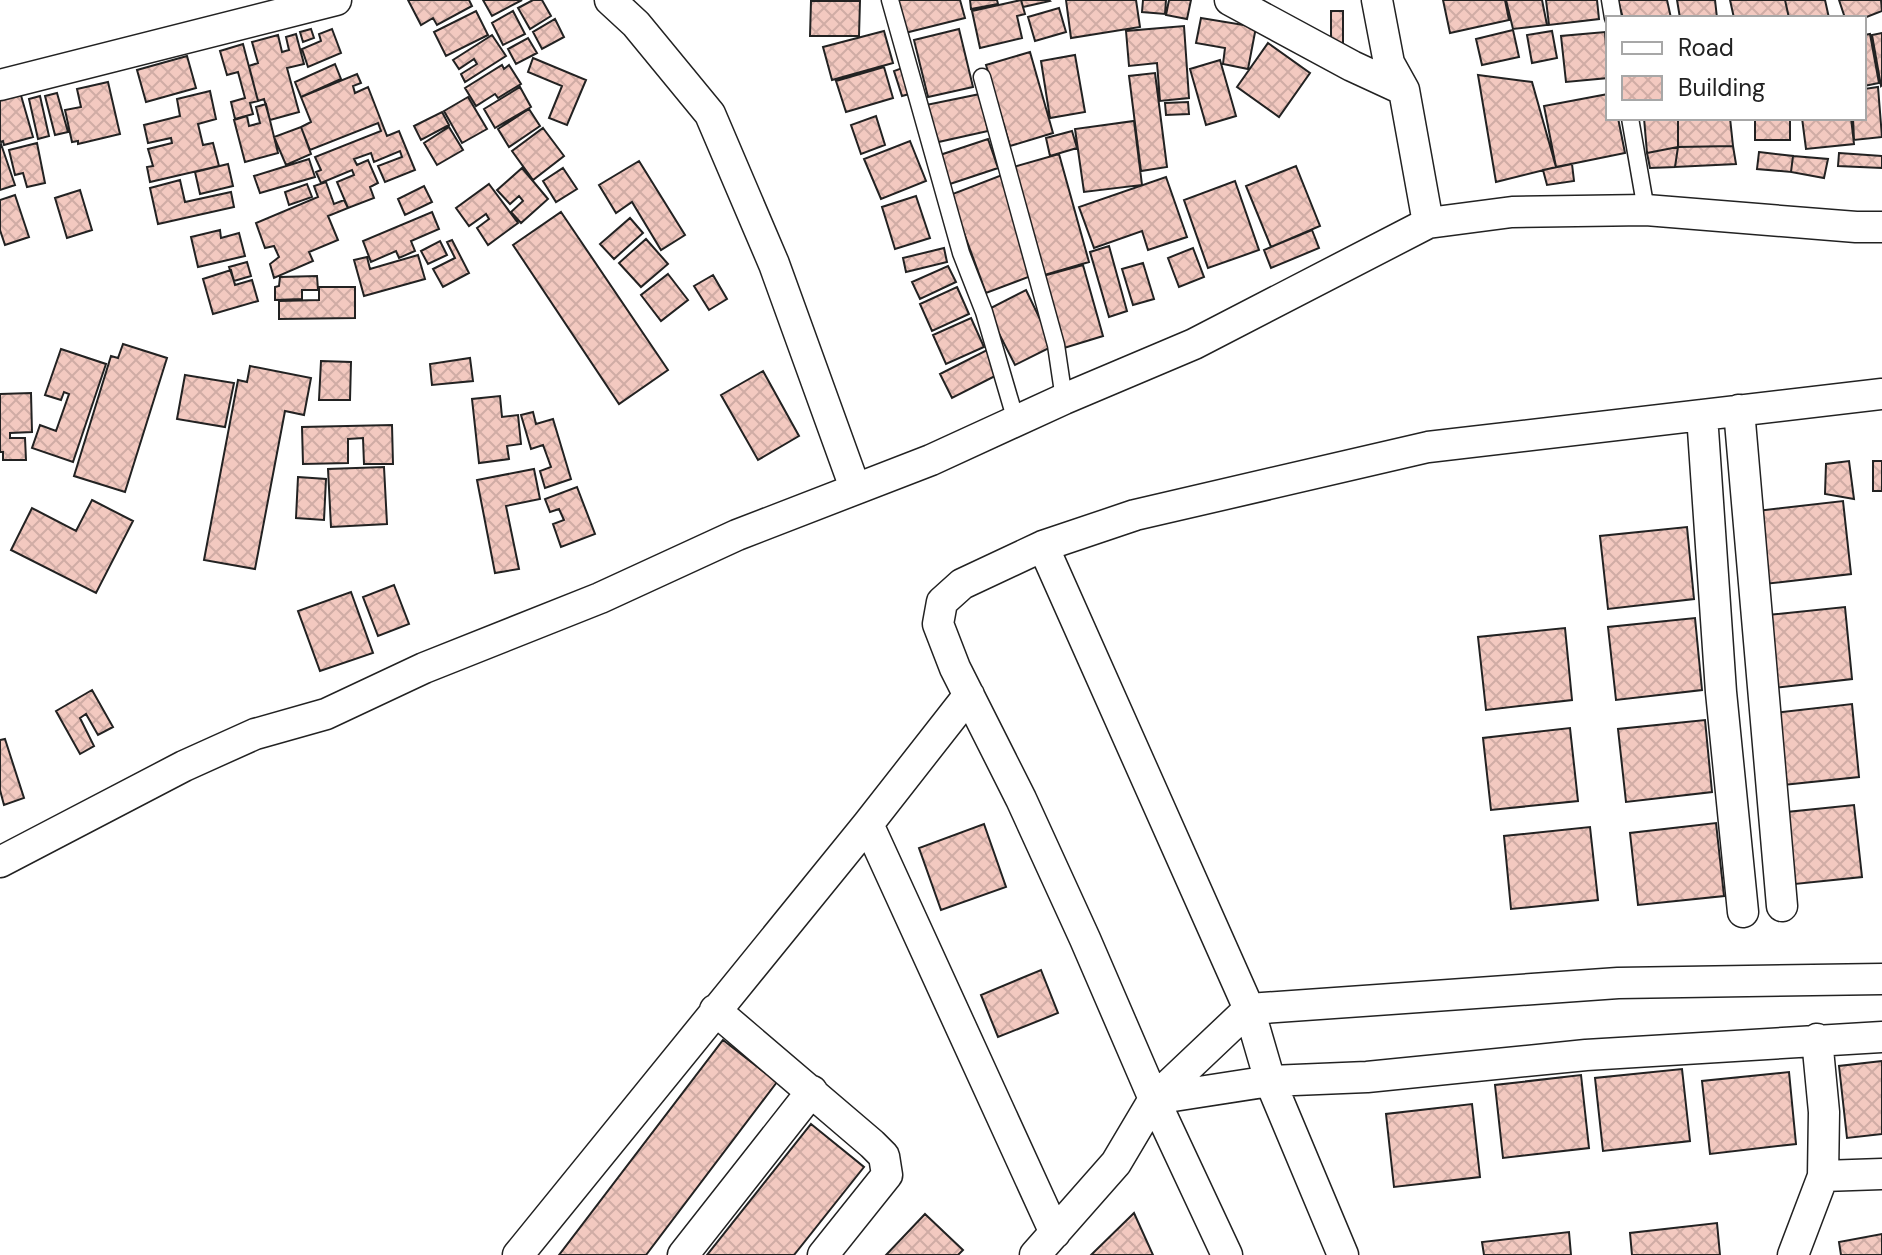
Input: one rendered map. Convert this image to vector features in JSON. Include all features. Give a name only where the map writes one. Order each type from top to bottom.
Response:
[{"type":"street","points":[[0,85],[336,0]]},
{"type":"street","points":[[610,0],[636,24],[710,114],[774,264],[855,488]]},
{"type":"street","points":[[1230,0],[1352,66],[1404,90]]},
{"type":"street","points":[[1377,0],[1389,63],[1404,90],[1428,223]]},
{"type":"street","points":[[0,862],[184,766],[255,734],[326,714],[424,668],[600,598],[737,535],[931,460],[1194,344],[1428,223],[1512,212],[1646,210],[1882,227]]},
{"type":"street","points":[[1227,1255],[1021,799],[955,668],[938,624],[942,602],[962,584],[1043,546],[1135,515],[1428,447],[1882,394]]},
{"type":"street","points":[[1739,410],[1782,906]]},
{"type":"street","points":[[1702,415],[1721,692],[1743,912]]},
{"type":"street","points":[[1043,546],[1249,1009],[1270,1081],[1343,1255]]},
{"type":"street","points":[[1721,692],[1762,688]]},
{"type":"street","points":[[518,1255],[969,695]]},
{"type":"street","points":[[868,824],[1045,1244],[1116,1163],[1154,1099],[1249,1009],[1618,983],[1882,979]]},
{"type":"street","points":[[715,1010],[884,1156],[887,1175],[823,1255]]},
{"type":"street","points":[[1154,1099],[1270,1081],[1367,1077],[1586,1055],[1882,1037]]},
{"type":"street","points":[[1793,1255],[1823,1176],[1824,1112],[1817,1039]]},
{"type":"street","points":[[683,1255],[812,1091]]},
{"type":"street","points":[[1823,1176],[1882,1174]]},
{"type":"lane","points":[[890,0],[961,253],[984,312],[1016,421]]},
{"type":"lane","points":[[982,77],[1056,345],[1064,399]]},
{"type":"lane","points":[[1630,120],[1646,210]]},
{"type":"building","points":[[408,0],[469,0],[472,6],[437,25],[433,18],[421,25]]},
{"type":"building","points":[[483,0],[522,0],[492,16]]},
{"type":"building","points":[[533,0],[542,0],[551,16],[530,29],[518,8]]},
{"type":"building","points":[[897,0],[960,0],[965,18],[905,33]]},
{"type":"building","points":[[970,0],[997,0],[998,4],[971,9]]},
{"type":"building","points":[[1021,0],[1025,14],[1017,16],[1022,38],[980,48],[972,11]]},
{"type":"building","points":[[1021,0],[1049,0],[1050,1],[1023,7]]},
{"type":"building","points":[[1066,0],[1136,0],[1140,27],[1071,38]]},
{"type":"building","points":[[1143,0],[1166,0],[1165,14],[1142,12]]},
{"type":"building","points":[[1169,0],[1191,0],[1187,19],[1166,15]]},
{"type":"building","points":[[1443,0],[1505,0],[1509,20],[1450,33]]},
{"type":"building","points":[[1506,0],[1542,0],[1547,25],[1513,29]]},
{"type":"building","points":[[1546,0],[1597,0],[1599,19],[1549,25]]},
{"type":"building","points":[[1618,0],[1667,0],[1671,16],[1622,16]]},
{"type":"building","points":[[1677,0],[1715,0],[1717,16],[1680,16]]},
{"type":"building","points":[[1730,0],[1785,0],[1789,16],[1734,16]]},
{"type":"building","points":[[1785,0],[1825,0],[1829,16],[1789,16]]},
{"type":"building","points":[[1839,0],[1881,0],[1882,11],[1866,17],[1844,16]]},
{"type":"building","points":[[811,1],[860,1],[859,36],[810,36]]},
{"type":"building","points":[[1059,8],[1066,32],[1035,41],[1028,17]]},
{"type":"building","points":[[476,11],[488,35],[446,56],[434,32]]},
{"type":"building","points":[[513,11],[525,34],[503,45],[492,23]]},
{"type":"building","points":[[1331,11],[1343,11],[1343,53],[1331,53]]},
{"type":"building","points":[[1201,18],[1256,27],[1248,69],[1223,64],[1225,48],[1196,43]]},
{"type":"building","points":[[555,19],[564,37],[542,49],[533,32]]},
{"type":"building","points":[[1184,26],[1189,98],[1160,101],[1157,63],[1129,66],[1126,31]]},
{"type":"building","points":[[311,29],[314,38],[303,42],[300,32]]},
{"type":"building","points":[[332,29],[341,53],[308,67],[302,49],[321,41],[319,34]]},
{"type":"building","points":[[959,29],[973,87],[928,97],[914,40]]},
{"type":"building","points":[[1513,30],[1519,57],[1482,65],[1476,39]]},
{"type":"building","points":[[884,31],[893,63],[832,80],[823,47]]},
{"type":"building","points":[[1552,31],[1557,58],[1532,63],[1527,35]]},
{"type":"building","points":[[1605,32],[1606,78],[1566,82],[1561,36]]},
{"type":"building","points":[[1882,33],[1882,85],[1881,86],[1872,35]]},
{"type":"building","points":[[296,34],[304,64],[287,68],[299,112],[270,120],[264,99],[258,101],[249,66],[258,63],[252,42],[278,35],[282,52],[289,50],[286,37]]},
{"type":"building","points":[[1870,34],[1879,83],[1866,86],[1866,35]]},
{"type":"building","points":[[492,35],[506,56],[465,82],[461,74],[477,64],[474,59],[459,69],[453,60]]},
{"type":"building","points":[[528,38],[537,53],[516,64],[508,49]]},
{"type":"building","points":[[1268,43],[1310,73],[1279,117],[1237,87]]},
{"type":"building","points":[[243,44],[258,101],[250,103],[253,114],[235,119],[231,102],[245,98],[238,72],[227,75],[220,51]]},
{"type":"building","points":[[1030,52],[1053,133],[1010,146],[986,65]]},
{"type":"building","points":[[1075,55],[1085,112],[1050,118],[1041,61]]},
{"type":"building","points":[[187,56],[196,88],[146,102],[137,70]]},
{"type":"building","points":[[533,58],[586,80],[567,125],[549,118],[562,86],[528,72]]},
{"type":"building","points":[[1220,60],[1236,116],[1206,125],[1190,69]]},
{"type":"building","points":[[335,64],[341,79],[301,97],[295,82]]},
{"type":"building","points":[[502,65],[504,69],[509,65],[521,84],[498,98],[495,94],[476,106],[465,88]]},
{"type":"building","points":[[884,67],[893,98],[846,112],[836,81]]},
{"type":"building","points":[[905,67],[913,93],[902,96],[894,71]]},
{"type":"building","points":[[1155,73],[1167,167],[1141,171],[1129,76]]},
{"type":"building","points":[[357,74],[361,83],[353,86],[355,93],[368,87],[387,136],[399,131],[415,170],[385,182],[378,166],[402,157],[400,151],[374,162],[371,153],[354,159],[357,165],[368,160],[378,183],[370,187],[374,198],[348,208],[337,182],[354,175],[352,170],[321,183],[316,172],[321,170],[315,157],[381,131],[378,123],[310,150],[301,127],[311,122],[301,97]]},
{"type":"building","points":[[1478,75],[1532,82],[1556,167],[1496,182]]},
{"type":"building","points":[[108,82],[120,134],[78,144],[78,141],[72,142],[65,110],[81,107],[77,89]]},
{"type":"building","points":[[520,87],[531,107],[495,128],[484,109]]},
{"type":"building","points":[[1878,87],[1882,137],[1854,140],[1853,120],[1866,120],[1866,89]]},
{"type":"building","points":[[210,91],[216,119],[198,124],[203,145],[213,143],[219,166],[150,182],[147,167],[153,166],[148,149],[172,143],[171,138],[148,143],[144,125],[180,116],[177,99]]},
{"type":"building","points":[[20,92],[33,137],[4,145],[3,141],[0,142],[0,98]]},
{"type":"building","points":[[57,93],[68,132],[55,135],[45,96]]},
{"type":"building","points":[[980,94],[988,131],[934,143],[926,105]]},
{"type":"building","points":[[1606,94],[1606,120],[1618,120],[1625,153],[1556,167],[1544,106]]},
{"type":"building","points":[[40,96],[49,136],[38,139],[29,99]]},
{"type":"building","points":[[468,97],[487,129],[462,143],[444,111]]},
{"type":"building","points":[[1188,102],[1189,114],[1166,115],[1165,103]]},
{"type":"building","points":[[266,104],[278,153],[245,162],[234,120],[247,116],[249,126],[260,123],[256,107]]},
{"type":"building","points":[[529,109],[540,126],[509,147],[498,129]]},
{"type":"building","points":[[442,112],[449,125],[421,140],[414,126]]},
{"type":"building","points":[[876,116],[885,145],[861,154],[851,125]]},
{"type":"building","points":[[1644,120],[1678,120],[1678,147],[1647,153]]},
{"type":"building","points":[[1678,120],[1730,120],[1733,146],[1678,147]]},
{"type":"building","points":[[1755,120],[1790,120],[1790,140],[1755,140]]},
{"type":"building","points":[[1802,120],[1851,120],[1854,144],[1806,149]]},
{"type":"building","points":[[1134,121],[1142,185],[1084,192],[1075,129]]},
{"type":"building","points":[[301,127],[311,154],[286,165],[274,137]]},
{"type":"building","points":[[449,127],[463,150],[437,165],[424,143]]},
{"type":"building","points":[[543,128],[564,156],[533,180],[512,151]]},
{"type":"building","points":[[1072,131],[1077,148],[1050,156],[1046,138]]},
{"type":"building","points":[[988,139],[998,168],[947,185],[937,156]]},
{"type":"building","points":[[910,141],[926,181],[881,199],[864,159]]},
{"type":"building","points":[[37,143],[45,183],[27,187],[23,173],[15,175],[9,150]]},
{"type":"building","points":[[0,145],[15,185],[0,190]]},
{"type":"building","points":[[1733,146],[1736,164],[1675,167],[1678,147]]},
{"type":"building","points":[[1678,147],[1675,167],[1650,168],[1647,153]]},
{"type":"building","points":[[1759,152],[1793,156],[1791,172],[1757,169]]},
{"type":"building","points":[[1839,153],[1882,156],[1882,168],[1838,166]]},
{"type":"building","points":[[1059,154],[1089,262],[1041,276],[1010,168]]},
{"type":"building","points":[[1793,156],[1828,159],[1824,178],[1791,172]]},
{"type":"building","points":[[309,159],[315,177],[260,193],[254,176]]},
{"type":"building","points":[[639,161],[685,235],[661,250],[632,202],[616,213],[599,185]]},
{"type":"building","points":[[228,164],[233,186],[200,194],[195,172]]},
{"type":"building","points":[[1572,164],[1574,181],[1547,185],[1543,170]]},
{"type":"building","points":[[1296,166],[1320,226],[1271,247],[1246,186]]},
{"type":"building","points":[[522,168],[548,199],[521,223],[511,212],[523,201],[519,196],[510,204],[497,190]]},
{"type":"building","points":[[563,168],[577,189],[556,202],[543,181]]},
{"type":"building","points":[[1002,175],[1031,276],[986,293],[950,195]]},
{"type":"building","points":[[1166,177],[1187,237],[1148,250],[1142,231],[1094,248],[1079,207]]},
{"type":"building","points":[[180,180],[185,202],[231,192],[234,207],[158,224],[150,188]]},
{"type":"building","points":[[1235,181],[1259,250],[1208,268],[1184,200]]},
{"type":"building","points":[[326,182],[334,204],[344,200],[348,208],[328,216],[338,240],[309,252],[313,261],[274,278],[270,264],[279,257],[274,246],[265,248],[256,223],[318,197],[314,186]]},
{"type":"building","points":[[307,184],[312,197],[289,205],[285,192]]},
{"type":"building","points":[[489,184],[518,223],[488,245],[477,228],[489,219],[486,214],[469,226],[456,208]]},
{"type":"building","points":[[424,186],[432,202],[405,215],[398,199]]},
{"type":"building","points":[[80,190],[92,230],[67,238],[55,198]]},
{"type":"building","points":[[15,195],[29,237],[5,245],[0,230],[0,200]]},
{"type":"building","points":[[916,196],[930,238],[895,249],[882,207]]},
{"type":"building","points":[[432,212],[439,229],[411,241],[415,251],[399,258],[396,251],[371,262],[363,241]]},
{"type":"building","points":[[561,212],[668,370],[619,404],[513,245]]},
{"type":"building","points":[[630,218],[643,233],[614,259],[600,244]]},
{"type":"building","points":[[220,230],[221,238],[239,233],[245,256],[198,267],[191,237]]},
{"type":"building","points":[[1312,230],[1319,248],[1271,268],[1264,250]]},
{"type":"building","points":[[646,239],[668,264],[641,287],[619,263]]},
{"type":"building","points":[[452,240],[469,273],[443,287],[433,269],[455,258],[447,242]]},
{"type":"building","points":[[440,241],[447,255],[428,264],[421,251]]},
{"type":"building","points":[[1109,246],[1127,311],[1109,317],[1090,252]]},
{"type":"building","points":[[944,248],[947,262],[906,272],[903,258]]},
{"type":"building","points":[[1193,248],[1204,277],[1179,287],[1168,258]]},
{"type":"building","points":[[418,255],[425,279],[364,296],[354,260],[367,257],[370,269]]},
{"type":"building","points":[[247,262],[251,276],[234,281],[229,267]]},
{"type":"building","points":[[1143,263],[1154,299],[1133,305],[1122,269]]},
{"type":"building","points":[[1083,265],[1103,336],[1064,348],[1043,276]]},
{"type":"building","points":[[948,266],[956,282],[920,299],[912,282]]},
{"type":"building","points":[[231,270],[235,285],[252,280],[258,301],[213,314],[203,279]]},
{"type":"building","points":[[668,274],[688,300],[661,321],[641,295]]},
{"type":"building","points":[[713,275],[727,299],[709,310],[694,286]]},
{"type":"building","points":[[317,276],[318,290],[302,290],[302,299],[275,300],[275,287],[279,286],[280,277]]},
{"type":"building","points":[[319,287],[355,287],[355,318],[279,319],[279,301],[319,300]]},
{"type":"building","points":[[957,287],[969,314],[932,331],[920,304]]},
{"type":"building","points":[[1026,290],[1053,346],[1015,365],[987,310]]},
{"type":"building","points":[[971,318],[984,347],[946,364],[933,335]]},
{"type":"building","points":[[123,344],[167,358],[125,492],[74,476],[111,356],[118,358]]},
{"type":"building","points":[[61,349],[106,364],[73,462],[32,448],[40,425],[56,431],[69,394],[64,392],[61,400],[45,395]]},
{"type":"building","points":[[987,350],[999,374],[952,398],[940,374]]},
{"type":"building","points":[[470,358],[473,381],[432,385],[430,364]]},
{"type":"building","points":[[321,361],[351,362],[350,400],[319,400]]},
{"type":"building","points":[[250,366],[311,378],[304,415],[285,411],[255,569],[204,560],[238,380],[247,382]]},
{"type":"building","points":[[763,371],[799,436],[758,460],[721,395]]},
{"type":"building","points":[[185,375],[234,383],[225,427],[177,419]]},
{"type":"building","points":[[31,393],[32,432],[10,433],[10,438],[25,438],[26,460],[3,460],[3,452],[0,452],[0,394]]},
{"type":"building","points":[[500,396],[502,417],[518,415],[521,444],[507,446],[509,459],[479,463],[472,399]]},
{"type":"building","points":[[533,412],[536,424],[553,419],[571,479],[545,488],[540,471],[551,467],[543,445],[531,449],[521,415]]},
{"type":"building","points":[[392,425],[393,464],[364,464],[363,438],[348,439],[348,463],[303,464],[302,427]]},
{"type":"building","points":[[1849,461],[1854,499],[1825,494],[1826,464]]},
{"type":"building","points":[[1873,461],[1882,461],[1882,491],[1873,491]]},
{"type":"building","points":[[384,467],[387,524],[331,527],[328,469]]},
{"type":"building","points":[[534,469],[540,499],[506,506],[519,569],[495,573],[477,480]]},
{"type":"building","points":[[298,477],[326,479],[324,520],[296,518]]},
{"type":"building","points":[[577,487],[595,534],[561,547],[553,524],[564,520],[559,509],[550,512],[545,499]]},
{"type":"building","points":[[92,500],[133,521],[96,593],[11,550],[32,508],[76,531]]},
{"type":"building","points":[[1843,501],[1851,574],[1764,584],[1757,511]]},
{"type":"building","points":[[1687,527],[1694,599],[1608,609],[1600,536]]},
{"type":"building","points":[[394,585],[409,624],[378,636],[363,597]]},
{"type":"building","points":[[351,592],[373,653],[320,671],[298,611]]},
{"type":"building","points":[[1845,607],[1852,679],[1766,689],[1758,616]]},
{"type":"building","points":[[1695,618],[1702,690],[1616,700],[1608,627]]},
{"type":"building","points":[[1565,628],[1572,700],[1486,710],[1478,637]]},
{"type":"building","points":[[92,690],[113,727],[98,735],[86,714],[80,718],[94,746],[80,754],[56,711]]},
{"type":"building","points":[[1852,704],[1859,777],[1773,786],[1765,714]]},
{"type":"building","points":[[1705,720],[1712,792],[1626,802],[1618,729]]},
{"type":"building","points":[[1570,728],[1578,801],[1491,810],[1483,738]]},
{"type":"building","points":[[5,739],[24,798],[4,805],[0,790],[0,740]]},
{"type":"building","points":[[1854,805],[1862,877],[1795,884],[1787,812]]},
{"type":"building","points":[[1716,823],[1724,896],[1638,905],[1630,833]]},
{"type":"building","points":[[984,824],[1006,887],[941,910],[919,848]]},
{"type":"building","points":[[1590,827],[1598,900],[1511,909],[1504,836]]},
{"type":"building","points":[[1041,970],[1058,1013],[998,1037],[981,995]]},
{"type":"building","points":[[723,1040],[777,1082],[646,1255],[559,1255]]},
{"type":"building","points":[[1882,1061],[1882,1134],[1847,1138],[1839,1066]]},
{"type":"building","points":[[1682,1069],[1690,1141],[1603,1151],[1595,1078]]},
{"type":"building","points":[[1789,1072],[1796,1144],[1710,1154],[1702,1081]]},
{"type":"building","points":[[1581,1075],[1589,1148],[1503,1158],[1495,1085]]},
{"type":"building","points":[[1472,1104],[1480,1177],[1394,1187],[1386,1114]]},
{"type":"building","points":[[811,1124],[864,1167],[794,1255],[707,1255]]},
{"type":"building","points":[[1134,1213],[1153,1255],[1091,1255]]},
{"type":"building","points":[[925,1214],[963,1250],[958,1255],[886,1255]]},
{"type":"building","points":[[1717,1223],[1720,1255],[1632,1255],[1630,1233]]},
{"type":"building","points":[[1569,1232],[1571,1255],[1484,1255],[1482,1242]]},
{"type":"building","points":[[1882,1234],[1882,1255],[1841,1255],[1839,1242]]}]
